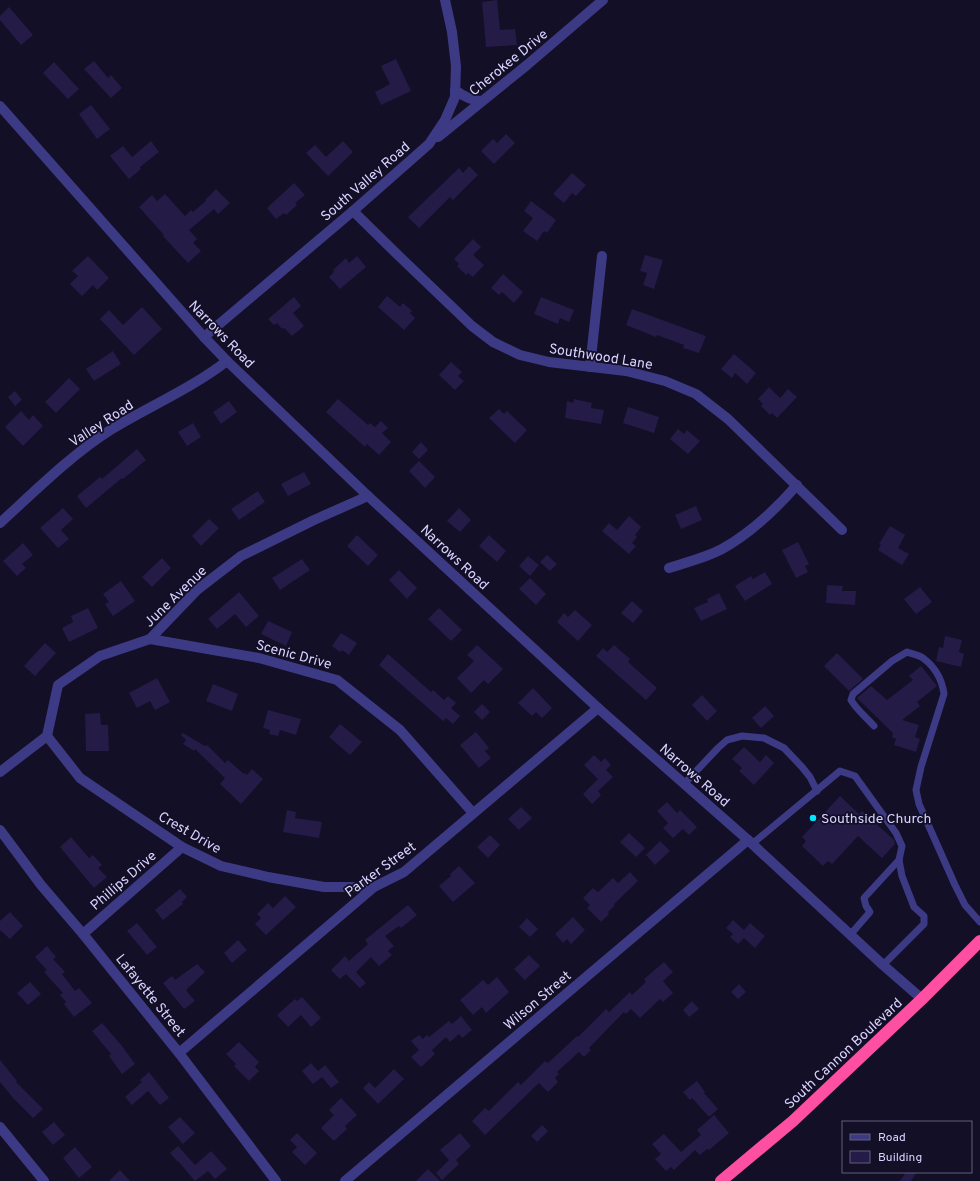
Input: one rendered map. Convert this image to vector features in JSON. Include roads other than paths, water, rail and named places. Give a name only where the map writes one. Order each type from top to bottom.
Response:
[{"type":"highway","name":"South Cannon Boulevard","points":[[721,1181],[793,1121],[922,999],[980,941]]},
{"type":"street","name":"South Valley Road","points":[[204,337],[353,211],[429,144],[445,120],[455,96],[456,66],[452,32],[445,0]]},
{"type":"street","name":"Cherokee Drive","points":[[429,144],[527,65],[602,0]]},
{"type":"street","points":[[455,90],[476,101],[482,101]]},
{"type":"street","name":"Narrows Road","points":[[0,106],[204,337],[227,361],[368,496],[598,708],[750,842],[850,935],[922,999]]},
{"type":"street","name":"Southwood Lane","points":[[353,211],[472,326],[493,342],[527,357],[549,362],[626,371],[665,381],[696,394],[728,419],[842,530]]},
{"type":"street","points":[[590,367],[602,256]]},
{"type":"street","name":"Valley Road","points":[[0,523],[82,450],[112,429],[211,374],[227,361]]},
{"type":"street","points":[[669,568],[704,557],[722,549],[751,530],[776,508],[797,485]]},
{"type":"street","name":"June Avenue","points":[[48,736],[58,685],[100,656],[150,639],[197,590],[241,556],[314,520],[368,496]]},
{"type":"street","name":"Scenic Drive","points":[[150,639],[259,658],[337,680],[400,730],[473,813]]},
{"type":"street","name":"Parker Street","points":[[180,1053],[374,887],[404,872],[598,708]]},
{"type":"street","points":[[0,772],[48,736]]},
{"type":"street","name":"Crest Drive","points":[[48,736],[80,778],[182,847],[221,866],[268,877],[324,887],[374,887]]},
{"type":"street","name":"Lafayette Street","points":[[0,830],[41,885],[180,1053],[276,1181]]},
{"type":"street","name":"Wilson Street","points":[[345,1181],[750,842]]},
{"type":"street","name":"Phillips Drive","points":[[83,934],[182,847]]},
{"type":"street","points":[[0,1127],[44,1181]]},
{"type":"lane","points":[[874,726],[855,708],[851,700],[853,694],[892,661],[907,652],[922,658],[936,671],[943,683],[944,694],[916,790],[919,804],[965,905],[980,922]]},
{"type":"lane","points":[[684,784],[727,740],[742,736],[764,738],[784,748],[802,766],[810,777],[817,791]]},
{"type":"lane","points":[[750,842],[817,791],[840,771],[855,776],[896,832],[902,846],[899,860],[902,876],[914,907],[924,916],[924,924],[883,965]]},
{"type":"lane","points":[[850,935],[870,912],[866,906],[864,898],[899,860]]},
{"type":"place","name":"Southside Church","points":[[813,818]]}]
